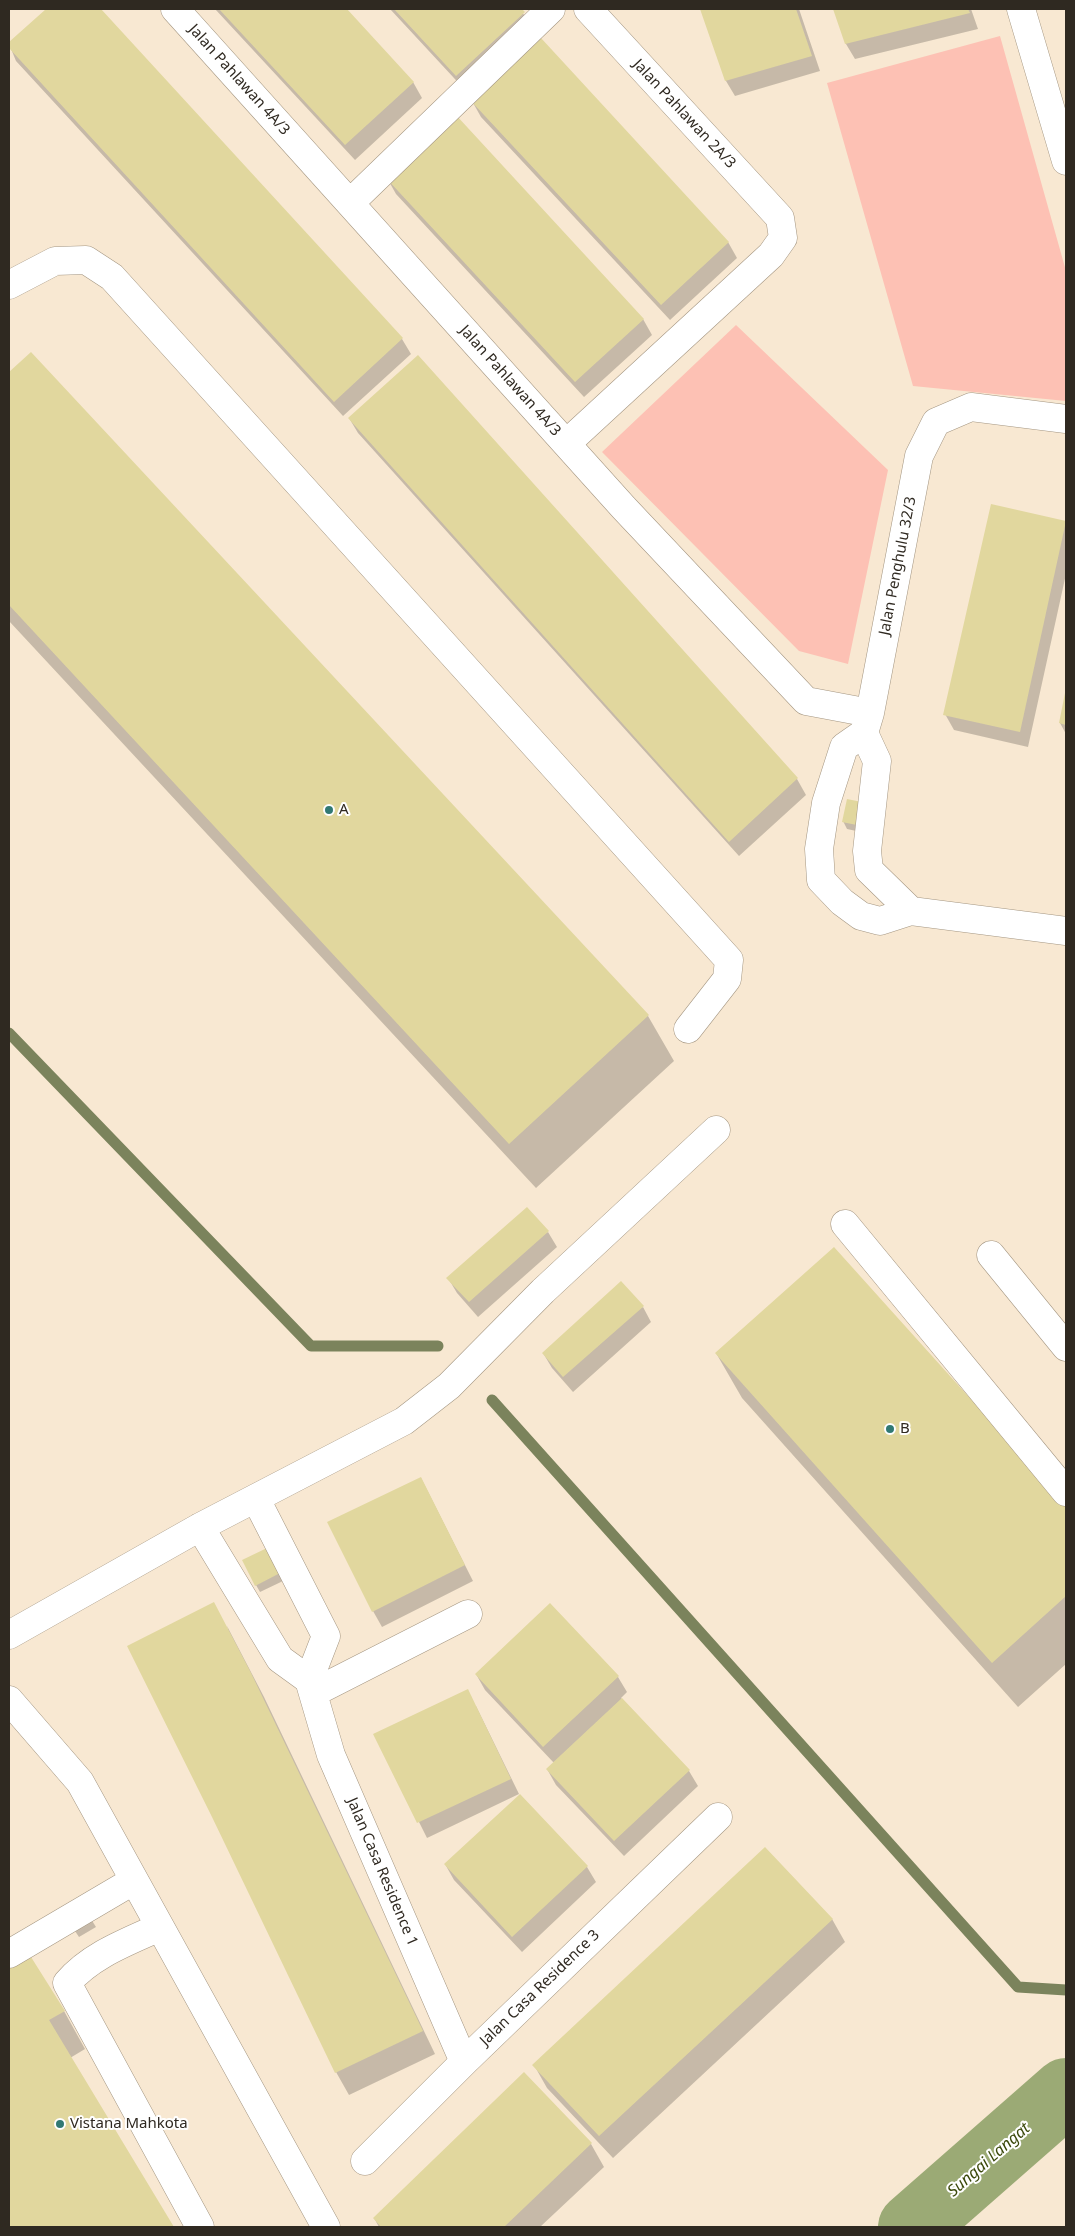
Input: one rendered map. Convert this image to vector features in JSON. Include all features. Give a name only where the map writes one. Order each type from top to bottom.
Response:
[{"type":"street","name":"Jalan Pahlawan 4A/3","points":[[175,9],[624,508],[806,701],[867,723]]},
{"type":"street","points":[[350,203],[551,9]]},
{"type":"street","name":"Jalan Pahlawan 2A/3","points":[[567,444],[771,255],[783,238],[780,218],[588,9]]},
{"type":"street","points":[[1021,9],[1066,161]]},
{"type":"street","points":[[9,285],[55,261],[86,260],[112,277],[729,960],[727,979],[688,1029]]},
{"type":"street","name":"Jalan Penghulu 32/3","points":[[867,723],[919,456],[936,422],[971,407],[1066,419]]},
{"type":"street","points":[[867,723],[877,761],[867,851],[869,870],[912,911]]},
{"type":"street","points":[[867,723],[844,748],[826,803],[818,849],[821,880],[842,902],[861,916],[880,921],[912,911],[1066,931]]},
{"type":"street","points":[[9,1634],[200,1526],[256,1499],[404,1421],[449,1386],[543,1292],[716,1130]]},
{"type":"street","points":[[845,1224],[1066,1492]]},
{"type":"street","points":[[992,1255],[1066,1347]]},
{"type":"street","points":[[256,1499],[326,1636],[311,1686]]},
{"type":"street","points":[[200,1526],[280,1659],[311,1686]]},
{"type":"street","points":[[311,1686],[468,1614]]},
{"type":"street","name":"Jalan Casa Residence 1","points":[[311,1686],[331,1754],[464,2062]]},
{"type":"street","points":[[9,1700],[80,1782],[133,1881],[326,2227]]},
{"type":"street","name":"Jalan Casa Residence 3","points":[[364,2161],[718,1817]]},
{"type":"street","points":[[9,1954],[133,1881]]},
{"type":"street","points":[[160,1927],[105,1952],[76,1972],[67,1983],[200,2227]]},
{"type":"shaded area","points":[[1000,36],[1066,271],[1066,401],[913,386],[827,83]]},
{"type":"shaded area","points":[[736,325],[888,470],[848,664],[799,651],[602,452]]},
{"type":"building","points":[[46,9],[101,9],[403,338],[334,402],[9,48],[9,42]]},
{"type":"building","points":[[219,9],[347,9],[414,82],[345,145]]},
{"type":"building","points":[[394,9],[522,9],[525,12],[456,76]]},
{"type":"building","points":[[700,9],[796,9],[812,56],[725,81]]},
{"type":"building","points":[[833,9],[968,9],[970,13],[845,44]]},
{"type":"building","points":[[541,38],[729,242],[661,305],[471,101]]},
{"type":"building","points":[[456,115],[644,319],[575,382],[386,178]]},
{"type":"building","name":"A","points":[[31,352],[649,1015],[509,1144],[9,605],[9,372]]},
{"type":"building","points":[[418,355],[798,778],[729,842],[348,418]]},
{"type":"building","points":[[991,504],[1066,521],[1020,732],[943,715]]},
{"type":"building","points":[[1066,693],[1066,725],[1059,723]]},
{"type":"building","points":[[847,799],[862,802],[857,825],[842,822]]},
{"type":"building","points":[[527,1207],[549,1231],[469,1302],[446,1278]]},
{"type":"building","name":"B","points":[[834,1247],[1066,1505],[1066,1596],[992,1663],[715,1353]]},
{"type":"building","points":[[621,1281],[644,1306],[563,1377],[542,1353]]},
{"type":"building","points":[[421,1477],[465,1565],[372,1612],[327,1522]]},
{"type":"building","points":[[267,1548],[280,1573],[255,1586],[242,1560]]},
{"type":"building","points":[[214,1602],[251,1673],[423,2031],[335,2073],[212,1817],[127,1646]]},
{"type":"building","points":[[550,1603],[619,1676],[543,1747],[475,1674]]},
{"type":"building","points":[[468,1689],[511,1779],[417,1823],[373,1734]]},
{"type":"building","points":[[622,1698],[690,1770],[614,1841],[546,1769]]},
{"type":"building","points":[[520,1794],[588,1866],[512,1937],[444,1864]]},
{"type":"building","points":[[765,1847],[833,1919],[599,2136],[532,2065]]},
{"type":"building","name":"Vistana Mahkota","points":[[26,1949],[65,2011],[49,2020],[174,2227],[9,2227],[9,1959]]},
{"type":"building","points":[[524,2072],[592,2143],[504,2227],[381,2227],[373,2218]]},
{"type":"waterway","points":[[9,1033],[311,1346],[438,1346]]},
{"type":"waterway","points":[[492,1400],[1018,1987],[1066,1990]]},
{"type":"waterway","name":"Sungai Langat","points":[[912,2227],[1066,2092]]},
{"type":"place","name":"A","points":[[329,810]]},
{"type":"place","name":"B","points":[[890,1429]]},
{"type":"place","name":"Vistana Mahkota","points":[[60,2124]]}]
